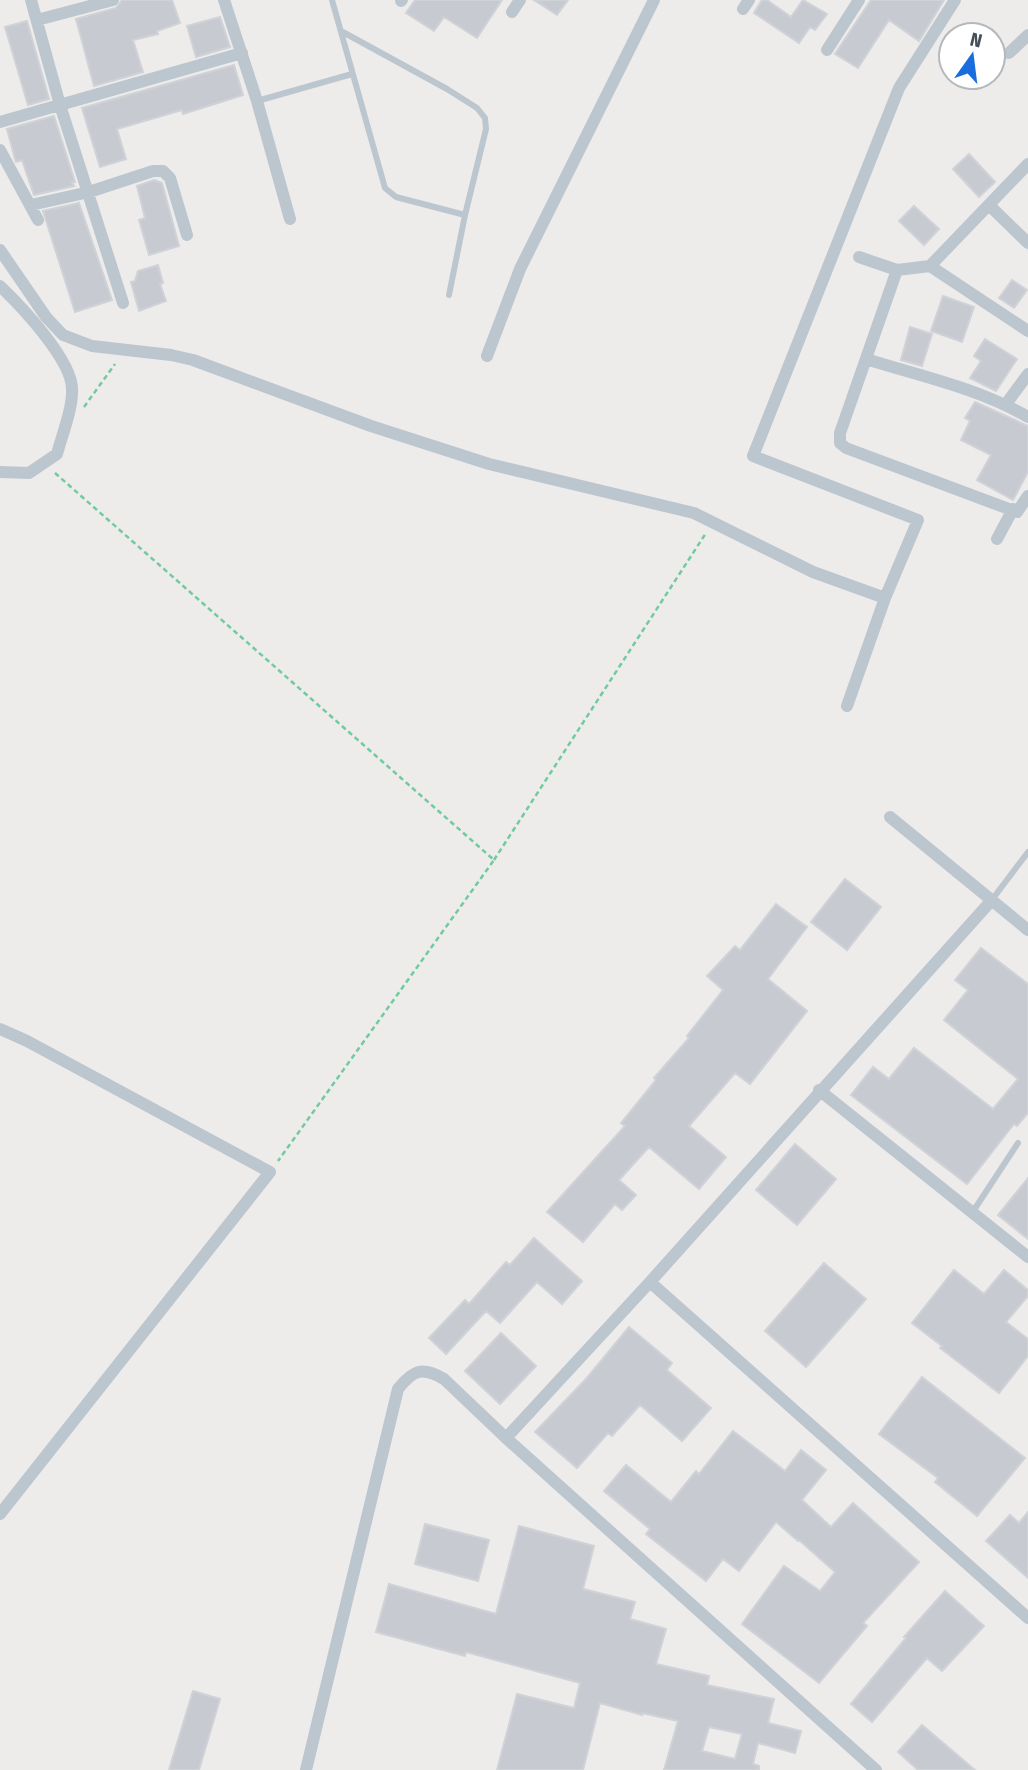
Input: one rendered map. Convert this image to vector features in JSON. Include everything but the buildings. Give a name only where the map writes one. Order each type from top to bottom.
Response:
[{"type":"street","points":[[31,0],[122,303]]},
{"type":"street","points":[[37,20],[113,0]]},
{"type":"street","points":[[224,0],[257,101],[290,219]]},
{"type":"street","points":[[512,12],[520,0]]},
{"type":"street","points":[[487,356],[520,269],[654,0]]},
{"type":"street","points":[[827,50],[859,0]]},
{"type":"street","points":[[847,706],[918,520],[753,456],[899,88],[955,0]]},
{"type":"street","points":[[1009,54],[1028,35]]},
{"type":"street","points":[[0,122],[242,53]]},
{"type":"street","points":[[0,150],[38,220]]},
{"type":"street","points":[[859,257],[897,271],[930,266],[1028,164]]},
{"type":"street","points":[[31,205],[89,192],[153,171],[163,171],[170,178],[187,235]]},
{"type":"street","points":[[989,205],[1028,243]]},
{"type":"street","points":[[0,250],[46,317],[63,335],[80,344],[193,360],[371,426],[489,464],[672,506],[714,522],[813,572],[886,598]]},
{"type":"street","points":[[930,266],[1028,331]]},
{"type":"street","points":[[897,271],[840,433],[840,443],[846,448],[1019,513]]},
{"type":"street","points":[[0,286],[27,312],[63,362],[73,388],[57,454],[29,473],[0,472]]},
{"type":"street","points":[[866,359],[1006,404],[1028,417]]},
{"type":"street","points":[[1006,404],[1028,374]]},
{"type":"street","points":[[997,539],[1019,513],[1028,496]]},
{"type":"street","points":[[890,817],[1028,930]]},
{"type":"street","points":[[506,1438],[650,1282],[819,1090],[991,901]]},
{"type":"street","points":[[0,1029],[270,1172],[0,1514]]},
{"type":"street","points":[[819,1090],[1028,1257]]},
{"type":"street","points":[[650,1282],[1028,1618]]},
{"type":"street","points":[[306,1770],[398,1389],[408,1376],[421,1371],[432,1372],[444,1379],[506,1438],[876,1770]]},
{"type":"lane","points":[[332,0],[385,188],[396,197],[465,215]]},
{"type":"lane","points":[[341,31],[447,89],[477,108],[485,118],[486,129],[449,295]]},
{"type":"lane","points":[[257,101],[352,74]]},
{"type":"lane","points":[[991,901],[1028,852]]},
{"type":"lane","points":[[972,1213],[1018,1143]]},
{"type":"path","points":[[77,416],[125,350]]},
{"type":"path","points":[[44,463],[494,860]]},
{"type":"path","points":[[270,1172],[494,860],[714,522]]}]
